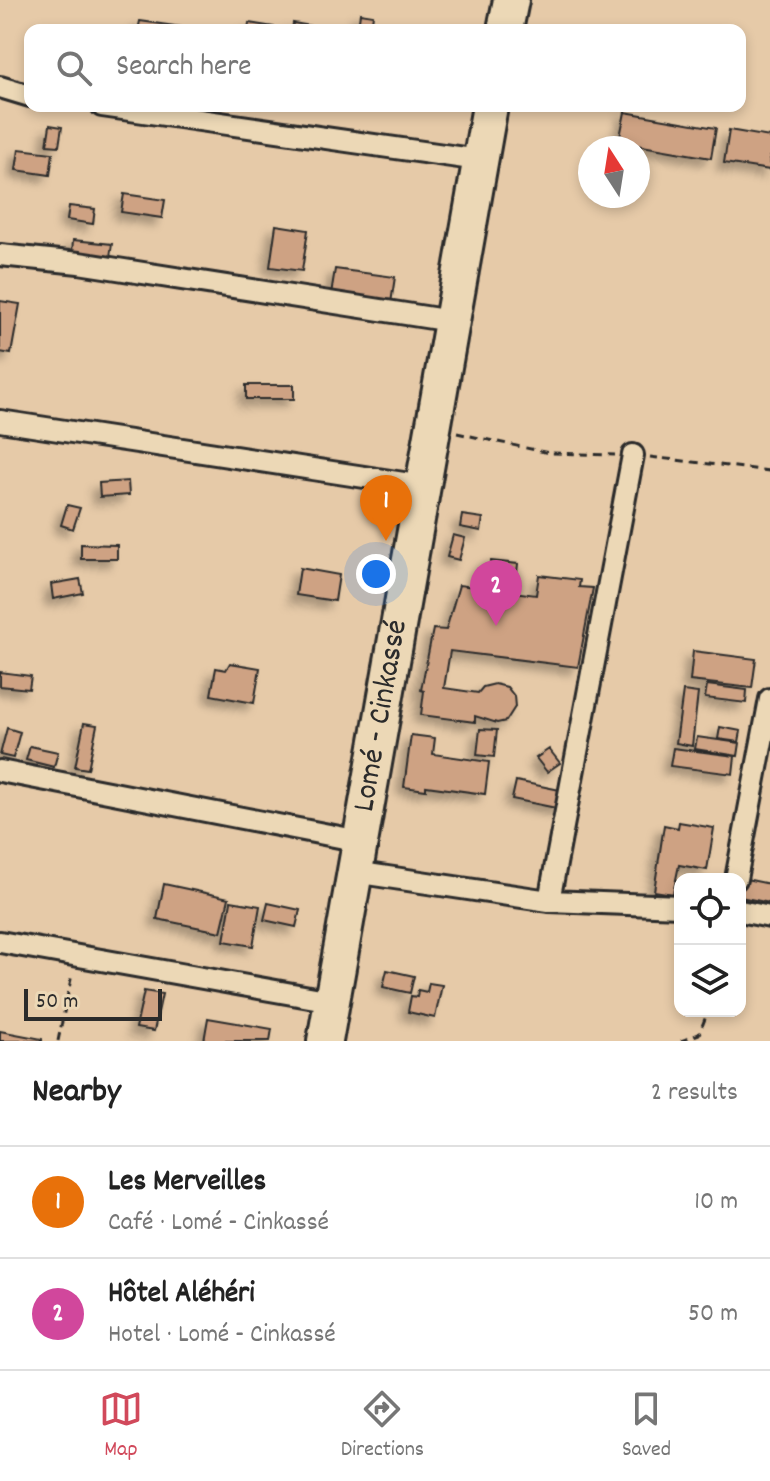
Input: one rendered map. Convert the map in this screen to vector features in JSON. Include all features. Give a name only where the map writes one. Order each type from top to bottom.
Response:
[{"type":"highway","points":[[506,24],[511,0]]},
{"type":"highway","name":"Lomé - Cinkassé","points":[[325,1041],[489,112]]},
{"type":"street","points":[[0,87],[24,94]]},
{"type":"street","points":[[144,112],[479,160]]},
{"type":"street","points":[[0,255],[79,263],[451,321]]},
{"type":"street","points":[[0,421],[423,486]]},
{"type":"street","points":[[549,901],[633,455]]},
{"type":"street","points":[[737,873],[770,699]]},
{"type":"street","points":[[0,771],[549,901],[674,906]]},
{"type":"street","points":[[746,912],[770,917]]},
{"type":"street","points":[[0,942],[332,1001]]},
{"type":"path","points":[[433,428],[549,453],[633,455],[770,471]]},
{"type":"path","points":[[58,1041],[76,955]]},
{"type":"path","points":[[681,1041],[699,1034],[706,1017]]},
{"type":"building","points":[[360,13],[373,15],[372,24],[358,24]]},
{"type":"building","points":[[625,112],[716,128],[711,158],[650,147],[650,136],[620,136]]},
{"type":"building","points":[[50,125],[62,127],[59,146],[47,145]]},
{"type":"building","points":[[729,130],[770,137],[770,170],[724,163]]},
{"type":"building","points":[[19,149],[53,153],[50,175],[16,170]]},
{"type":"building","points":[[124,194],[165,200],[162,218],[121,212]]},
{"type":"building","points":[[69,206],[95,209],[93,224],[67,220]]},
{"type":"building","points":[[276,225],[308,230],[302,271],[270,267]]},
{"type":"building","points":[[73,240],[112,244],[110,257],[72,253]]},
{"type":"building","points":[[335,269],[395,277],[391,303],[331,294]]},
{"type":"building","points":[[0,301],[20,304],[11,354],[0,352]]},
{"type":"building","points":[[246,385],[294,385],[294,399],[246,399]]},
{"type":"building","points":[[128,481],[129,495],[100,497],[99,483]]},
{"type":"building","points":[[67,505],[80,508],[73,529],[61,525]]},
{"type":"building","points":[[462,515],[483,518],[481,531],[460,527]]},
{"type":"building","points":[[453,535],[465,538],[459,560],[447,557]]},
{"type":"building","points":[[81,544],[117,545],[117,559],[81,559]]},
{"type":"building","points":[[491,561],[518,564],[515,590],[488,587]]},
{"type":"building","points":[[300,568],[339,575],[335,601],[296,595]]},
{"type":"building","points":[[539,575],[580,580],[579,587],[593,588],[578,667],[450,651],[444,688],[478,693],[483,687],[495,684],[507,687],[514,696],[515,707],[506,721],[497,723],[475,716],[475,722],[421,715],[424,691],[421,690],[433,629],[446,630],[459,585],[536,595]]},
{"type":"building","points":[[80,579],[83,593],[53,599],[51,584]]},
{"type":"building","points":[[693,651],[756,659],[752,688],[690,681]]},
{"type":"building","points":[[230,663],[260,668],[254,703],[211,695],[216,668],[226,670]]},
{"type":"building","points":[[0,672],[31,676],[29,689],[0,686]]},
{"type":"building","points":[[707,685],[747,690],[746,703],[705,698]]},
{"type":"building","points":[[683,691],[698,693],[692,746],[676,743]]},
{"type":"building","points":[[84,723],[97,725],[88,769],[75,767]]},
{"type":"building","points":[[720,727],[741,731],[739,742],[718,739]]},
{"type":"building","points":[[7,728],[20,732],[13,758],[0,755]]},
{"type":"building","points":[[480,729],[497,730],[494,757],[477,755]]},
{"type":"building","points":[[411,735],[435,738],[433,754],[489,762],[485,794],[426,786],[426,790],[404,787]]},
{"type":"building","points":[[697,737],[740,743],[738,756],[695,749]]},
{"type":"building","points":[[30,746],[58,752],[54,767],[26,760]]},
{"type":"building","points":[[673,748],[735,756],[733,774],[670,766]]},
{"type":"building","points":[[549,749],[560,763],[547,772],[536,758]]},
{"type":"building","points":[[516,781],[565,791],[561,809],[512,799]]},
{"type":"building","points":[[679,822],[714,828],[707,870],[679,865],[677,873],[674,873],[673,894],[654,891],[664,825],[678,828]]},
{"type":"building","points":[[746,879],[770,884],[770,903],[746,898]]},
{"type":"building","points":[[164,884],[229,898],[221,932],[157,919]]},
{"type":"building","points":[[231,901],[260,906],[253,946],[224,941]]},
{"type":"building","points":[[268,903],[300,910],[296,927],[264,920]]},
{"type":"building","points":[[387,970],[414,976],[410,993],[383,987]]},
{"type":"building","points":[[429,983],[442,985],[435,1018],[408,1012],[411,996],[417,997],[418,990],[427,992]]},
{"type":"building","points":[[144,991],[162,994],[154,1031],[136,1028]]},
{"type":"building","points":[[208,1018],[272,1029],[270,1041],[204,1041]]},
{"type":"building","points":[[0,1031],[42,1039],[42,1041],[0,1041]]},
{"type":"place","name":"Les Merveilles","points":[[386,541]]},
{"type":"place","name":"Hôtel Aléhéri","points":[[496,626]]}]
